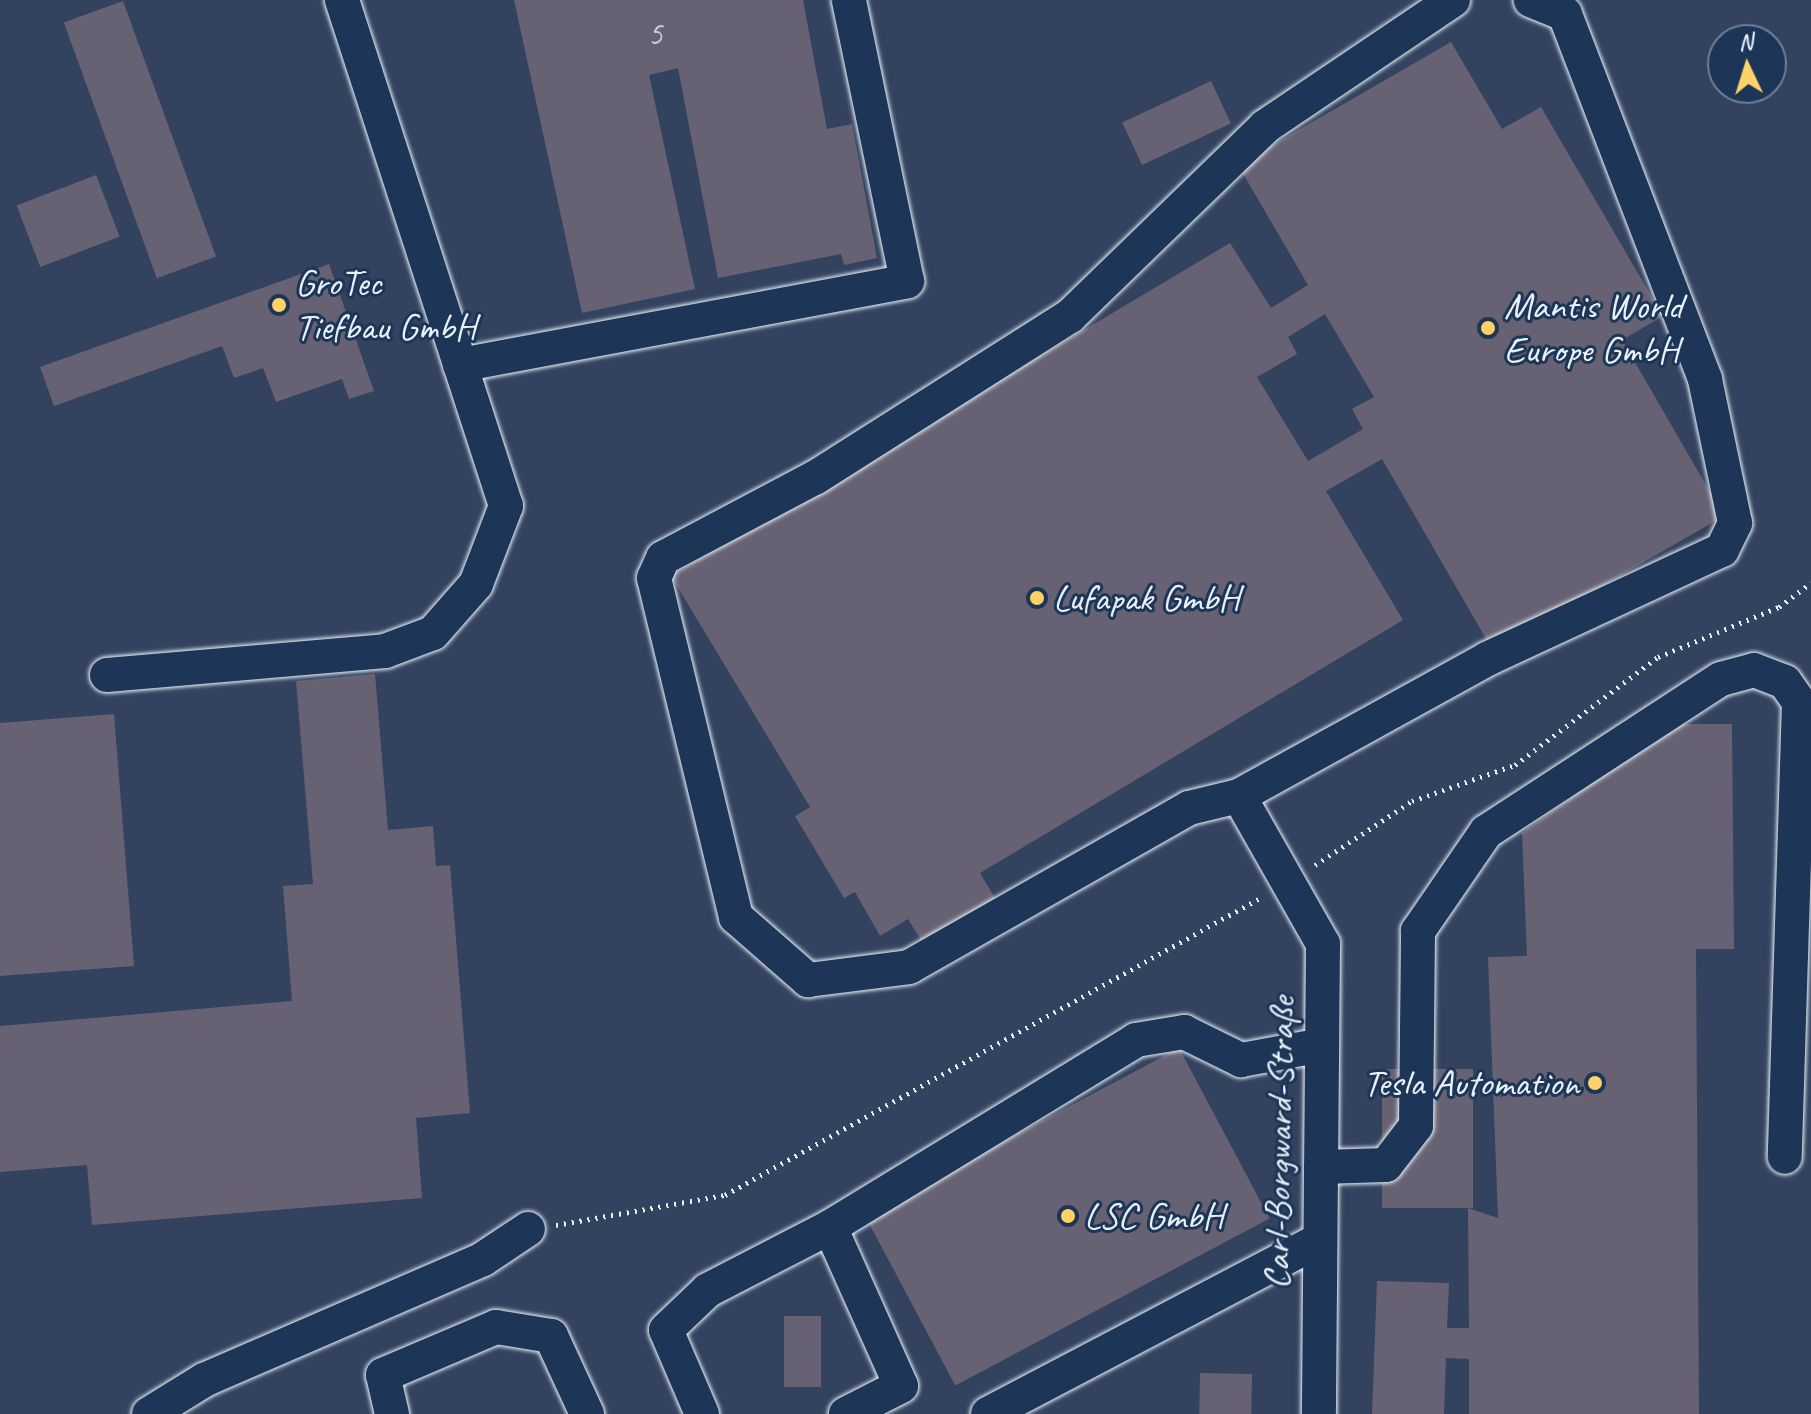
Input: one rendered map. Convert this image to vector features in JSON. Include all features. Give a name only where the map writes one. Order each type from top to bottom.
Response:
[{"type":"street","points":[[107,675],[385,651],[433,633],[476,584],[506,506],[342,0]]},
{"type":"street","points":[[460,365],[907,281],[849,0]]},
{"type":"street","points":[[1453,0],[1265,127],[1070,316],[816,477],[663,558],[654,578],[736,917],[808,980],[909,967],[1189,808],[1239,796],[1487,659],[1722,550],[1735,523],[1705,379],[1565,14],[1531,0]]},
{"type":"street","points":[[1321,1167],[1386,1165],[1416,1126],[1418,931],[1486,832],[1721,679],[1754,670],[1785,682],[1799,702],[1785,1157]]},
{"type":"street","name":"Carl-Borgward-Straße","points":[[1239,796],[1323,944],[1319,1414]]},
{"type":"street","points":[[702,1414],[666,1330],[708,1290],[830,1227],[1136,1040],[1184,1032],[1241,1060],[1322,1045]]},
{"type":"street","points":[[830,1227],[901,1386],[846,1414]]},
{"type":"street","points":[[149,1414],[204,1380],[483,1259],[528,1229]]},
{"type":"street","points":[[988,1414],[1320,1240]]},
{"type":"street","points":[[392,1414],[383,1375],[496,1327],[551,1336],[587,1414]]},
{"type":"path","points":[[528,1229],[725,1195],[1289,882],[1412,801],[1515,765],[1658,657],[1779,607],[1811,583]]},
{"type":"shaded area","points":[[0,0],[1811,0],[1811,1414],[0,1414]]},
{"type":"building","points":[[514,0],[803,0],[827,129],[852,124],[877,258],[844,265],[841,254],[718,278],[678,68],[649,75],[695,289],[582,313]]},
{"type":"building","points":[[123,1],[216,257],[157,278],[64,23]]},
{"type":"building","name":"Lufapak GmbH","points":[[1451,42],[1502,129],[1541,107],[1663,316],[1622,340],[1724,516],[1492,649],[1382,459],[1326,491],[1403,620],[980,873],[995,898],[922,942],[908,919],[880,936],[855,892],[844,898],[795,816],[810,807],[671,576],[1230,243],[1271,308],[1308,285],[1238,165]],"holes":[[[1325,314],[1374,397],[1352,409],[1363,429],[1308,461],[1257,377],[1297,354],[1288,337]]]},
{"type":"building","points":[[1211,81],[1231,124],[1142,165],[1122,122]]},
{"type":"building","points":[[96,175],[120,237],[40,267],[17,205]]},
{"type":"building","name":"GroTec Tiefbau GmbH","points":[[329,264],[374,391],[349,399],[342,379],[276,402],[263,368],[234,378],[222,346],[54,406],[40,367]]},
{"type":"building","points":[[375,674],[388,830],[433,826],[436,866],[450,865],[470,1113],[416,1118],[422,1198],[92,1225],[87,1165],[0,1172],[0,1026],[292,1001],[283,886],[313,884],[296,681]]},
{"type":"building","points":[[114,714],[134,966],[0,976],[0,723]]},
{"type":"building","name":"Tesla Automation","points":[[1675,724],[1732,724],[1734,949],[1696,949],[1699,1414],[1469,1414],[1469,1359],[1446,1358],[1444,1414],[1372,1414],[1377,1281],[1449,1283],[1447,1328],[1469,1328],[1468,1208],[1498,1218],[1488,957],[1527,956],[1522,833]]},
{"type":"building","name":"LSC GmbH","points":[[1179,1048],[1270,1218],[955,1386],[865,1215]]},
{"type":"building","points":[[1382,1069],[1473,1069],[1473,1208],[1382,1208]]},
{"type":"building","points":[[784,1316],[821,1316],[821,1387],[784,1387]]},
{"type":"building","points":[[1200,1373],[1252,1374],[1251,1414],[1199,1414]]},
{"type":"place","name":"GroTec Tiefbau GmbH","points":[[279,305]]},
{"type":"place","name":"Mantis World Europe GmbH","points":[[1488,328]]},
{"type":"place","name":"Lufapak GmbH","points":[[1037,598]]},
{"type":"place","name":"Tesla Automation","points":[[1595,1083]]},
{"type":"place","name":"LSC GmbH","points":[[1068,1216]]}]
